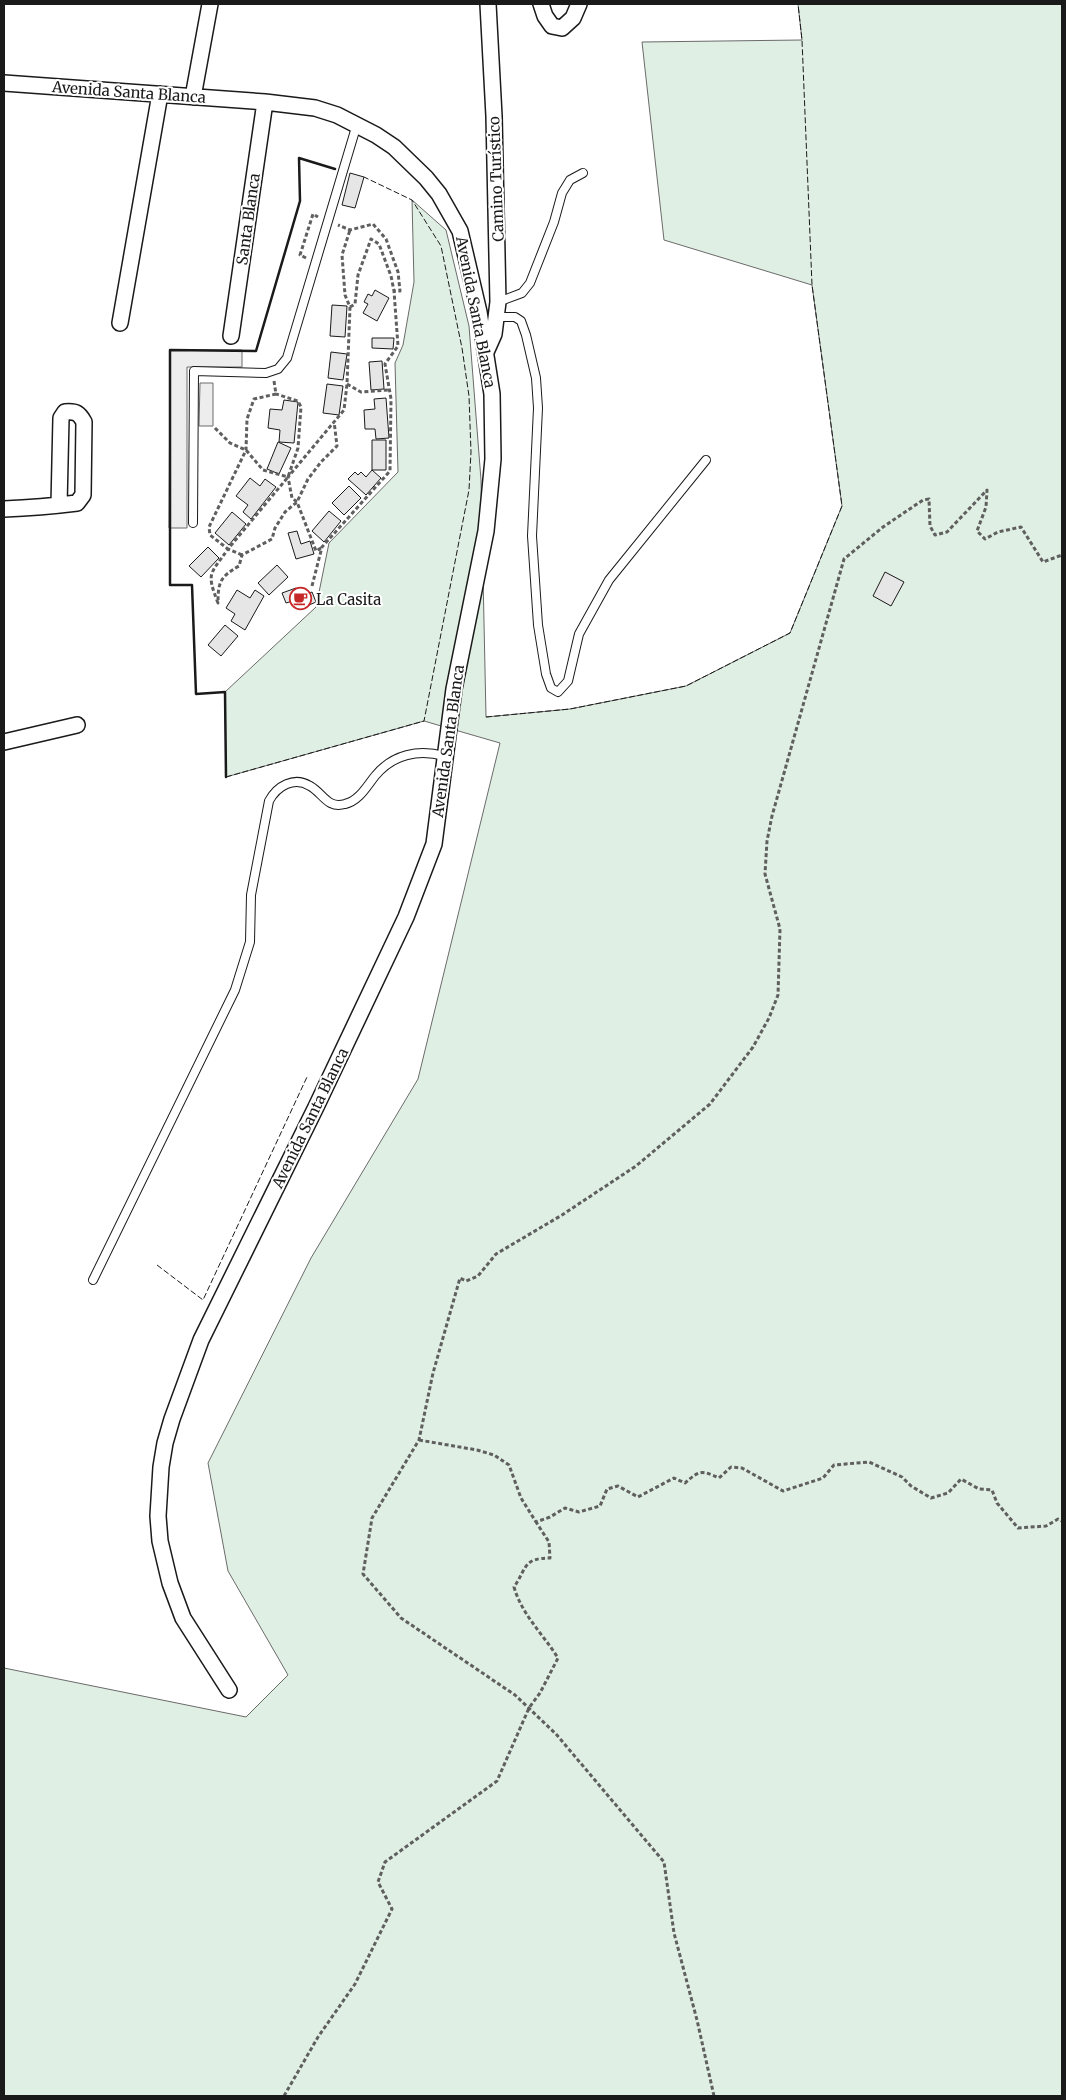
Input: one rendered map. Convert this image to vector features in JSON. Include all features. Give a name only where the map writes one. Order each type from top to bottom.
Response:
[{"type":"street","points":[[193,97],[210,4]]},
{"type":"street","name":"Camino Turístico","points":[[486,352],[494,334],[498,302],[494,126],[488,4]]},
{"type":"street","points":[[541,4],[545,16],[552,26],[562,28],[573,18],[579,4]]},
{"type":"street","name":"Avenida Santa Blanca","points":[[4,83],[265,102],[315,108],[357,124],[382,139],[411,162],[431,183],[460,231],[479,312],[492,394],[493,459],[486,531],[454,689],[434,844],[406,917],[312,1115],[201,1340],[165,1443],[161,1467],[158,1516],[160,1540],[168,1574],[183,1618],[229,1690]]},
{"type":"street","points":[[120,323],[160,94]]},
{"type":"street","name":"Santa Blanca","points":[[231,336],[265,102]]},
{"type":"street","points":[[4,509],[59,505],[77,503],[83,495],[84,422],[80,414],[72,411],[65,412],[61,418],[59,505]]},
{"type":"street","points":[[4,742],[77,725]]},
{"type":"lane","points":[[193,523],[194,372],[266,373],[278,369],[287,358],[357,124]]},
{"type":"lane","points":[[498,302],[522,293],[530,283],[554,222],[562,193],[570,180],[583,173]]},
{"type":"lane","points":[[497,318],[515,317],[521,321],[536,378],[538,408],[532,536],[538,625],[550,688],[558,692],[568,681],[579,634],[609,580],[706,460]]},
{"type":"lane","points":[[93,1280],[235,990],[250,942],[252,895],[269,801],[272,794],[283,785],[297,782],[311,786],[326,801],[333,804],[348,804],[392,761],[412,753],[422,752],[444,756]]},
{"type":"path","points":[[304,267],[306,258],[300,255],[313,214],[350,230],[373,224],[386,239],[398,272],[400,291],[394,292]]},
{"type":"path","points":[[334,421],[337,446],[308,479],[297,502],[284,512],[275,528],[272,539],[242,555],[239,566],[224,575],[218,585],[218,603],[210,576],[228,549],[334,421],[344,410],[350,308],[345,295],[342,255],[350,230]]},
{"type":"path","points":[[242,555],[228,549],[210,535],[209,527],[246,450],[246,419],[254,399],[276,394],[298,401],[301,407],[298,448],[288,477],[292,498],[297,502],[316,551],[322,547],[390,471],[391,399],[385,364],[398,346],[394,292],[391,276],[379,244],[371,240],[358,275],[355,304],[350,308]]},
{"type":"path","points":[[273,371],[276,394]]},
{"type":"path","points":[[347,384],[361,392],[389,390]]},
{"type":"path","points":[[215,428],[230,443],[246,450],[263,470],[288,477]]},
{"type":"path","points":[[714,2096],[698,2020],[674,1933],[664,1862],[556,1734],[529,1708],[515,1695],[401,1618],[363,1574],[372,1518],[419,1440],[433,1373],[460,1278],[466,1282],[478,1276],[496,1254],[562,1215],[636,1166],[710,1104],[753,1047],[769,1018],[778,995],[780,929],[765,874],[767,841],[772,816],[844,559],[883,527],[923,500],[929,498],[930,526],[935,535],[947,532],[987,490],[986,507],[976,531],[985,539],[998,532],[1021,527],[1043,562],[1062,555]]},
{"type":"path","points":[[312,586],[322,547]]},
{"type":"path","points":[[284,2096],[318,2037],[355,1984],[392,1910],[378,1882],[385,1862],[497,1780],[529,1708],[540,1694],[558,1658],[529,1619],[514,1587],[521,1576],[525,1564],[536,1558],[550,1558],[549,1542],[521,1498],[509,1465],[494,1456],[476,1450],[419,1440]]},
{"type":"path","points":[[536,1522],[550,1518],[565,1508],[580,1512],[600,1506],[607,1489],[618,1486],[638,1497],[674,1478],[685,1483],[696,1473],[704,1472],[719,1478],[731,1467],[742,1468],[783,1491],[823,1478],[834,1465],[869,1462],[902,1477],[931,1498],[948,1494],[960,1479],[979,1488],[992,1490],[997,1503],[1018,1528],[1046,1526],[1058,1519],[1062,1521]]},
{"type":"green space","points":[[798,4],[1062,4],[1062,2096],[4,2096],[4,1668],[246,1717],[288,1675],[228,1571],[208,1463],[311,1258],[418,1079],[500,743],[424,721],[226,777],[225,692],[316,607],[329,543],[398,472],[395,363],[403,345],[414,282],[412,200],[446,230],[469,326],[481,480],[486,717],[570,709],[686,686],[790,633],[842,506],[812,285],[664,240],[642,42],[802,40]]},
{"type":"shaded area","points":[[170,350],[242,350],[242,367],[187,367],[187,528],[169,528]]},
{"type":"shaded area","points":[[200,383],[213,383],[213,426],[199,426]]},
{"type":"building","points":[[350,173],[364,177],[355,208],[342,205]]},
{"type":"building","points":[[375,290],[389,298],[377,321],[363,313],[368,304],[364,302],[368,294],[372,296]]},
{"type":"building","points":[[332,305],[347,306],[345,337],[330,336]]},
{"type":"building","points":[[372,338],[394,338],[393,349],[372,348]]},
{"type":"building","points":[[331,352],[347,354],[343,380],[328,378]]},
{"type":"building","points":[[382,361],[384,389],[371,390],[369,362]]},
{"type":"building","points":[[327,384],[343,386],[339,415],[323,413]]},
{"type":"building","points":[[386,398],[389,438],[376,439],[375,429],[365,429],[364,410],[375,409],[374,399]]},
{"type":"building","points":[[284,400],[298,402],[294,443],[279,442],[280,430],[268,428],[270,409],[282,410]]},
{"type":"building","points":[[372,440],[386,440],[386,470],[372,470]]},
{"type":"building","points":[[278,442],[291,448],[279,474],[267,469]]},
{"type":"building","points":[[372,470],[381,478],[366,495],[348,479],[355,472],[358,475],[361,472],[366,477]]},
{"type":"building","points":[[250,478],[260,486],[265,479],[276,487],[251,519],[243,512],[248,505],[236,496]]},
{"type":"building","points":[[349,486],[361,498],[344,515],[332,503]]},
{"type":"building","points":[[329,511],[341,521],[324,542],[312,531]]},
{"type":"building","points":[[232,512],[246,524],[229,545],[215,533]]},
{"type":"building","points":[[297,531],[301,544],[310,541],[314,554],[296,559],[288,533]]},
{"type":"building","points":[[208,547],[219,558],[201,577],[189,566]]},
{"type":"building","points":[[277,565],[288,577],[269,595],[258,583]]},
{"type":"building","points":[[885,572],[904,582],[891,606],[873,596]]},
{"type":"building","name":"La Casita","points":[[296,588],[300,597],[312,592],[316,602],[300,609],[296,600],[286,603],[282,593]]},
{"type":"building","points":[[237,590],[250,598],[255,590],[264,596],[245,630],[231,621],[235,614],[226,608]]},
{"type":"building","points":[[225,625],[238,636],[221,656],[208,645]]},
{"type":"fence","points":[[486,717],[570,709],[686,686],[790,633],[842,506],[812,285],[802,40],[798,4]]},
{"type":"fence","points":[[226,777],[424,721],[469,490],[471,452],[469,396],[462,348],[441,246],[412,200],[364,177]]},
{"type":"fence","points":[[157,1265],[203,1300],[307,1077]]},
{"type":"wall","points":[[226,777],[225,692],[196,694],[192,585],[170,585],[170,350],[256,351],[300,201],[299,158],[335,169]]},
{"type":"place","name":"La Casita","points":[[300,599]]}]
